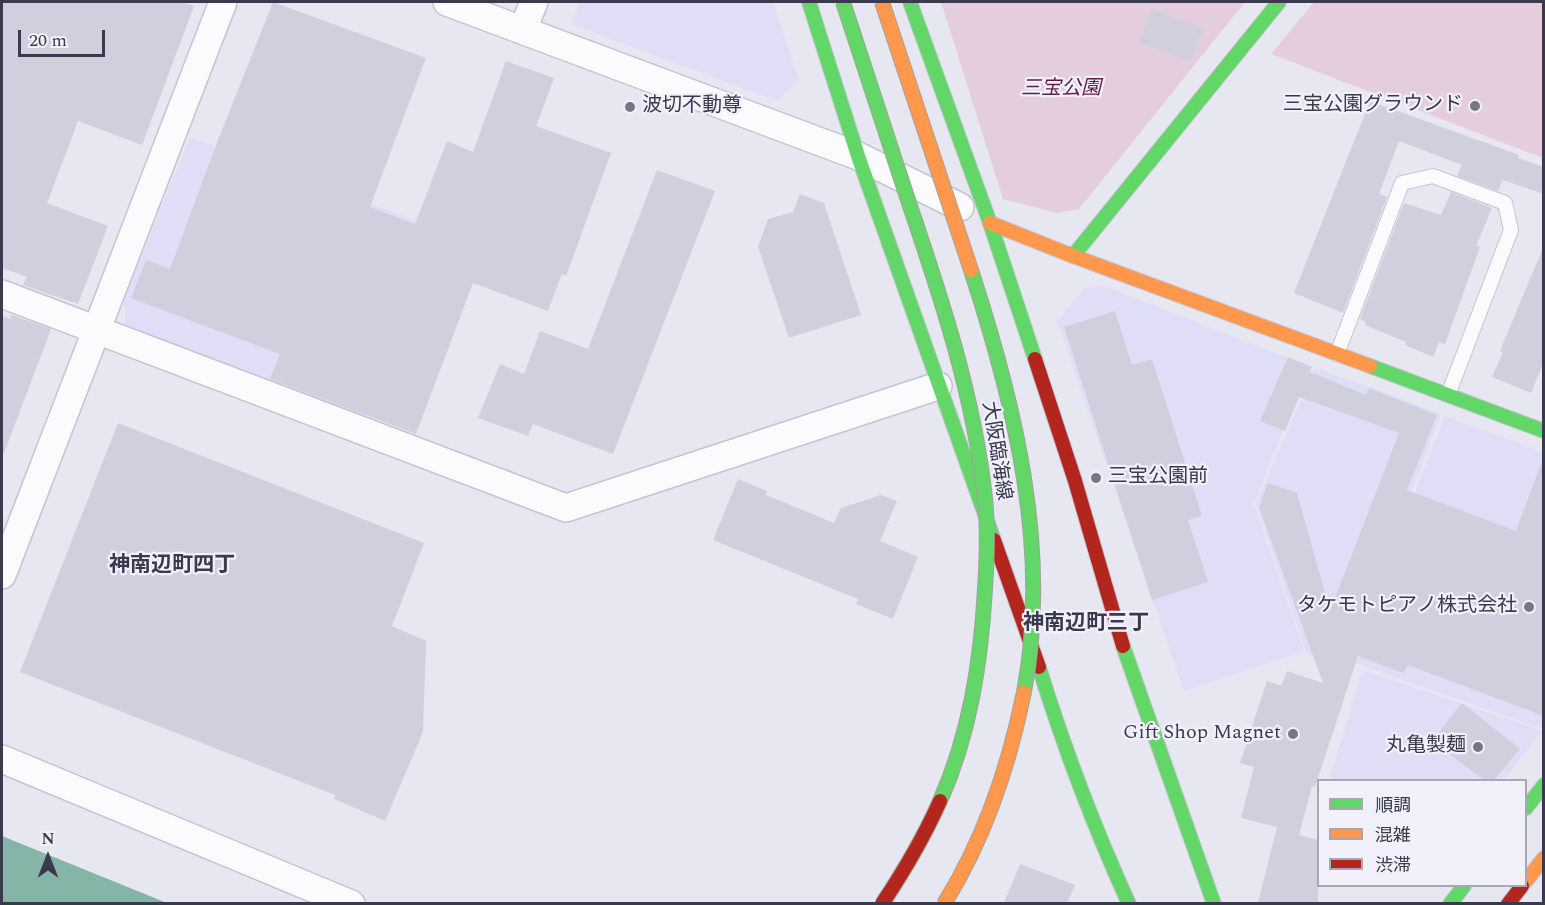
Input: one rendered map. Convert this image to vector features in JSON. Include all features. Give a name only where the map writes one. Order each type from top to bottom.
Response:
[{"type":"main road","points":[[809,2],[858,156],[1028,634],[1057,723],[1103,846],[1129,903]]},
{"type":"main road","name":"大阪臨海線","points":[[843,2],[951,332],[977,448],[985,499],[985,603],[982,648],[969,717],[952,775],[927,831],[896,885],[882,903]]},
{"type":"main road","name":"大阪臨海線","points":[[882,2],[1005,382],[1027,492],[1033,548],[1033,609],[1029,660],[1017,728],[998,789],[976,843],[944,903]]},
{"type":"main road","points":[[910,2],[990,223],[1075,482],[1117,628],[1214,903]]},
{"type":"main road","points":[[1073,256],[1279,2]]},
{"type":"main road","points":[[990,223],[1544,431]]},
{"type":"main road","points":[[1527,806],[1544,784]]},
{"type":"main road","points":[[1527,880],[1544,858]]},
{"type":"main road","points":[[1450,903],[1462,887]]},
{"type":"main road","points":[[1508,903],[1520,887]]},
{"type":"street","points":[[2,575],[223,2]]},
{"type":"street","points":[[447,2],[858,156],[990,223]]},
{"type":"street","points":[[523,29],[534,2]]},
{"type":"street","points":[[2,294],[566,508],[938,386]]},
{"type":"street","points":[[2,759],[351,903]]},
{"type":"lane","points":[[1337,354],[1402,183],[1433,176],[1505,203],[1512,230],[1448,395]]},
{"type":"shaded area","points":[[580,2],[773,2],[799,81],[777,101],[571,24]]},
{"type":"shaded area","points":[[190,137],[436,228],[360,422],[126,331],[124,299]]},
{"type":"shaded area","points":[[1102,285],[1308,366],[1254,504],[1304,651],[1184,691],[1057,321],[1085,289]]},
{"type":"shaded area","points":[[1315,367],[1441,414],[1346,665],[1307,654],[1256,504]]},
{"type":"shaded area","points":[[1445,416],[1543,452],[1543,729],[1349,661]]},
{"type":"shaded area","points":[[1363,670],[1542,731],[1504,779],[1329,779]]},
{"type":"shaded area","points":[[2,836],[167,903],[2,903]]},
{"type":"green space","name":"三宝公園","points":[[941,2],[1245,2],[1079,209],[1057,213],[1003,199]]},
{"type":"green space","name":"三宝公園グラウンド","points":[[1314,2],[1543,2],[1543,158],[1271,54]]},
{"type":"building","points":[[2,2],[181,2],[194,6],[142,145],[78,121],[47,203],[108,226],[78,304],[23,285],[27,277],[2,268]]},
{"type":"building","points":[[273,2],[426,58],[370,207],[415,224],[447,141],[473,152],[506,61],[554,78],[536,126],[611,153],[566,276],[562,274],[548,311],[473,283],[416,434],[270,379],[280,354],[131,298],[146,260],[170,269]]},
{"type":"building","points":[[1152,9],[1203,28],[1190,62],[1139,42]]},
{"type":"building","points":[[1370,101],[1519,155],[1518,158],[1544,167],[1544,194],[1503,180],[1498,191],[1457,176],[1462,165],[1399,141],[1379,194],[1387,197],[1343,313],[1294,293]]},
{"type":"building","points":[[657,170],[715,191],[613,454],[533,424],[528,436],[478,418],[500,364],[524,374],[540,331],[588,349]]},
{"type":"building","points":[[1451,192],[1492,208],[1476,246],[1480,247],[1445,344],[1439,342],[1433,357],[1405,345],[1406,342],[1365,325],[1366,322],[1360,319],[1404,203],[1441,215]]},
{"type":"building","points":[[800,194],[824,203],[861,315],[789,338],[758,247],[768,219],[793,212]]},
{"type":"building","points":[[1543,248],[1544,361],[1531,393],[1492,377],[1503,352],[1500,351]]},
{"type":"building","points":[[1115,311],[1132,365],[1152,359],[1202,516],[1188,520],[1208,582],[1152,600],[1064,327]]},
{"type":"building","points":[[12,315],[51,329],[4,453],[2,452],[2,316],[10,319]]},
{"type":"building","points":[[1288,357],[1312,367],[1310,372],[1366,395],[1369,388],[1437,415],[1407,490],[1516,531],[1541,464],[1544,464],[1544,716],[1408,665],[1403,673],[1358,656],[1315,787],[1312,786],[1299,835],[1317,840],[1318,903],[1258,903],[1277,827],[1241,818],[1254,767],[1240,763],[1267,681],[1281,686],[1287,671],[1323,683],[1259,507],[1268,483],[1297,493],[1330,611],[1399,433],[1299,397],[1285,431],[1260,421]]},
{"type":"building","points":[[118,423],[424,543],[392,626],[426,641],[423,732],[385,821],[334,799],[335,795],[20,672]]},
{"type":"building","points":[[738,479],[767,491],[766,495],[834,523],[841,508],[881,495],[897,501],[880,541],[918,557],[893,619],[856,604],[858,599],[713,540]]},
{"type":"building","points":[[1462,703],[1520,749],[1495,779],[1483,779],[1443,749],[1447,744],[1437,735]]},
{"type":"building","points":[[1020,864],[1075,885],[1067,903],[1004,903]]},
{"type":"traffic: fast","points":[[809,2],[858,156],[994,540]]},
{"type":"traffic: fast","points":[[843,2],[955,347],[973,422],[985,498],[986,566],[977,670],[959,750],[940,801]]},
{"type":"traffic: fast","points":[[910,2],[990,223],[1035,359]]},
{"type":"traffic: fast","points":[[1073,256],[1279,2]]},
{"type":"traffic: fast","points":[[971,270],[1002,373],[1024,479],[1031,532],[1033,586],[1031,639],[1024,692]]},
{"type":"traffic: fast","points":[[1370,366],[1544,431]]},
{"type":"traffic: fast","points":[[1123,646],[1214,904]]},
{"type":"traffic: fast","points":[[1039,667],[1080,787],[1129,904]]},
{"type":"traffic: fast","points":[[1527,807],[1544,785]]},
{"type":"traffic: fast","points":[[1450,904],[1463,887]]},
{"type":"traffic: slow","points":[[882,2],[971,270]]},
{"type":"traffic: slow","points":[[990,223],[1370,366]]},
{"type":"traffic: slow","points":[[944,904],[971,854],[993,802],[1011,747],[1024,692]]},
{"type":"traffic: slow","points":[[1527,880],[1544,858]]},
{"type":"traffic: jam","points":[[1035,359],[1075,481],[1123,646]]},
{"type":"traffic: jam","points":[[994,540],[1039,667]]},
{"type":"traffic: jam","points":[[882,904],[913,854],[940,801]]},
{"type":"traffic: jam","points":[[1508,904],[1521,887]]},
{"type":"place","name":"三宝公園グラウンド","points":[[1475,106]]},
{"type":"place","name":"波切不動尊","points":[[630,107]]},
{"type":"place","name":"三宝公園前","points":[[1096,478]]},
{"type":"place","name":"タケモトピアノ株式会社","points":[[1529,607]]},
{"type":"place","name":"Gift Shop Magnet","points":[[1293,734]]},
{"type":"place","name":"丸亀製麺","points":[[1478,747]]},
{"type":"district","name":"神南辺町四丁","points":[[172,567]]},
{"type":"district","name":"神南辺町三丁","points":[[1086,625]]}]
